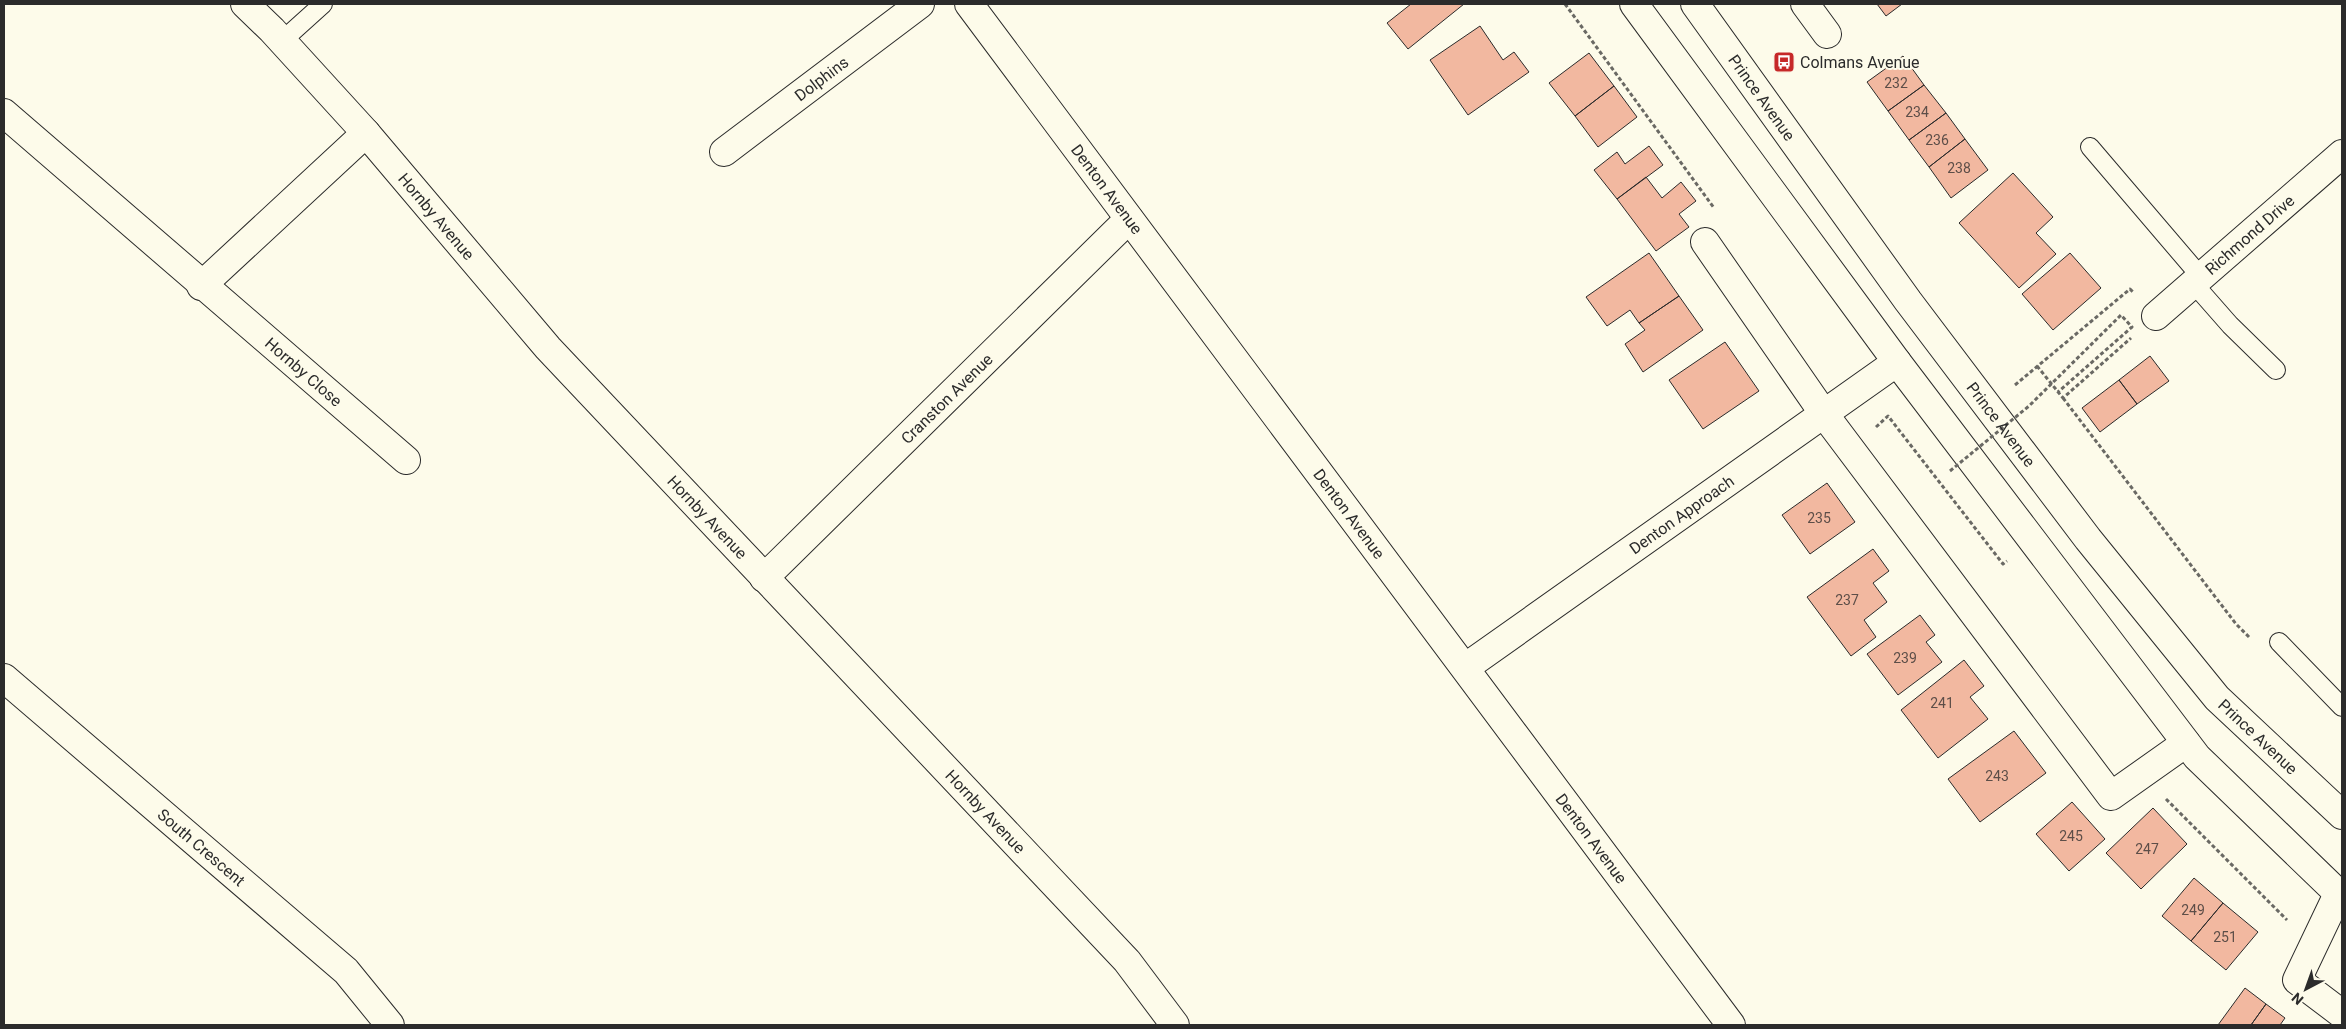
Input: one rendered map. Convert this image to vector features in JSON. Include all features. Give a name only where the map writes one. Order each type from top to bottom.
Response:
[{"type":"main road","name":"Hornby Avenue","points":[[245,4],[282,41],[366,133],[548,348],[1127,962],[1175,1025]]},
{"type":"main road","name":"Dolphins","points":[[724,152],[920,4]]},
{"type":"main road","name":"Denton Avenue","points":[[969,4],[1466,667],[1731,1025]]},
{"type":"main road","points":[[1634,4],[1897,362],[2197,757],[2340,896],[2297,980],[2342,1014]]},
{"type":"main road","name":"Prince Avenue","points":[[1695,4],[1902,293],[2088,539],[2217,698],[2342,815]]},
{"type":"main road","points":[[1806,4],[1827,34]]},
{"type":"main road","name":"Hornby Close","points":[[4,113],[202,286],[406,460]]},
{"type":"main road","points":[[202,286],[366,133]]},
{"type":"main road","name":"Richmond Drive","points":[[2156,316],[2342,154]]},
{"type":"main road","name":"Cranston Avenue","points":[[764,578],[1129,219]]},
{"type":"main road","points":[[1705,242],[1824,414],[2111,796],[2186,742]]},
{"type":"main road","name":"Denton Approach","points":[[1466,667],[1897,362]]},
{"type":"main road","name":"South Crescent","points":[[4,678],[346,972],[390,1025]]},
{"type":"lane","points":[[282,41],[323,4]]},
{"type":"lane","points":[[2090,147],[2198,280],[2230,326],[2276,370]]},
{"type":"lane","points":[[2279,642],[2342,707]]},
{"type":"path","points":[[1565,4],[1716,211]]},
{"type":"path","points":[[1989,408],[2036,366],[2130,289],[2156,316],[2063,398]]},
{"type":"path","points":[[1950,471],[2030,406],[2121,315],[2132,327],[2058,392]]},
{"type":"path","points":[[2036,366],[2063,398],[2236,624],[2256,644]]},
{"type":"path","points":[[1851,395],[1881,436]]},
{"type":"path","points":[[1875,428],[1888,416],[1902,435]]},
{"type":"path","points":[[2141,774],[2313,946]]},
{"type":"building","points":[[1411,4],[1464,4],[1408,49],[1387,23]]},
{"type":"building","points":[[1877,4],[1902,4],[1886,16]]},
{"type":"building","points":[[1480,26],[1503,60],[1514,52],[1529,72],[1468,115],[1430,60]]},
{"type":"building","points":[[1589,53],[1614,86],[1575,116],[1549,83]]},
{"type":"building","points":[[1903,56],[1924,85],[1888,111],[1867,82]]},
{"type":"building","points":[[1924,85],[1946,113],[1909,140],[1888,111]]},
{"type":"building","points":[[1614,86],[1637,117],[1598,147],[1575,116]]},
{"type":"building","points":[[1946,113],[1965,139],[1929,167],[1909,140]]},
{"type":"building","points":[[1965,139],[1988,170],[1951,198],[1929,167]]},
{"type":"building","points":[[1649,146],[1663,165],[1617,199],[1594,170],[1617,152],[1625,164]]},
{"type":"building","points":[[2013,173],[2053,217],[2036,233],[2056,254],[2019,288],[1959,223]]},
{"type":"building","points":[[1646,177],[1662,198],[1681,182],[1696,201],[1679,214],[1689,227],[1656,251],[1617,199]]},
{"type":"building","points":[[1649,253],[1679,296],[1639,323],[1630,310],[1607,326],[1586,297]]},
{"type":"building","points":[[2070,253],[2101,288],[2053,330],[2022,294]]},
{"type":"building","points":[[1679,296],[1703,330],[1643,372],[1625,344],[1645,330],[1639,323]]},
{"type":"building","points":[[1725,342],[1759,391],[1703,429],[1669,380]]},
{"type":"building","points":[[2150,356],[2169,381],[2137,404],[2119,380]]},
{"type":"building","points":[[2119,380],[2137,404],[2100,432],[2082,408]]},
{"type":"building","points":[[1827,483],[1855,522],[1810,554],[1782,515]]},
{"type":"building","points":[[1873,549],[1889,571],[1873,583],[1887,602],[1864,620],[1876,637],[1851,656],[1807,597]]},
{"type":"building","points":[[1920,615],[1935,635],[1926,642],[1942,662],[1898,695],[1867,654]]},
{"type":"building","points":[[1964,660],[1984,686],[1970,697],[1988,719],[1938,758],[1901,710]]},
{"type":"building","points":[[2014,731],[2046,773],[1980,822],[1948,779]]},
{"type":"building","points":[[2072,802],[2105,839],[2069,871],[2036,834]]},
{"type":"building","points":[[2153,808],[2187,844],[2141,889],[2106,853]]},
{"type":"building","points":[[2194,878],[2223,903],[2191,941],[2162,916]]},
{"type":"building","points":[[2223,903],[2258,932],[2226,970],[2191,941]]},
{"type":"building","points":[[2245,988],[2266,1004],[2251,1025],[2218,1025]]},
{"type":"building","points":[[2266,1004],[2285,1018],[2280,1025],[2251,1025]]},
{"type":"place","name":"Colmans Avenue","points":[[1784,62]]}]
